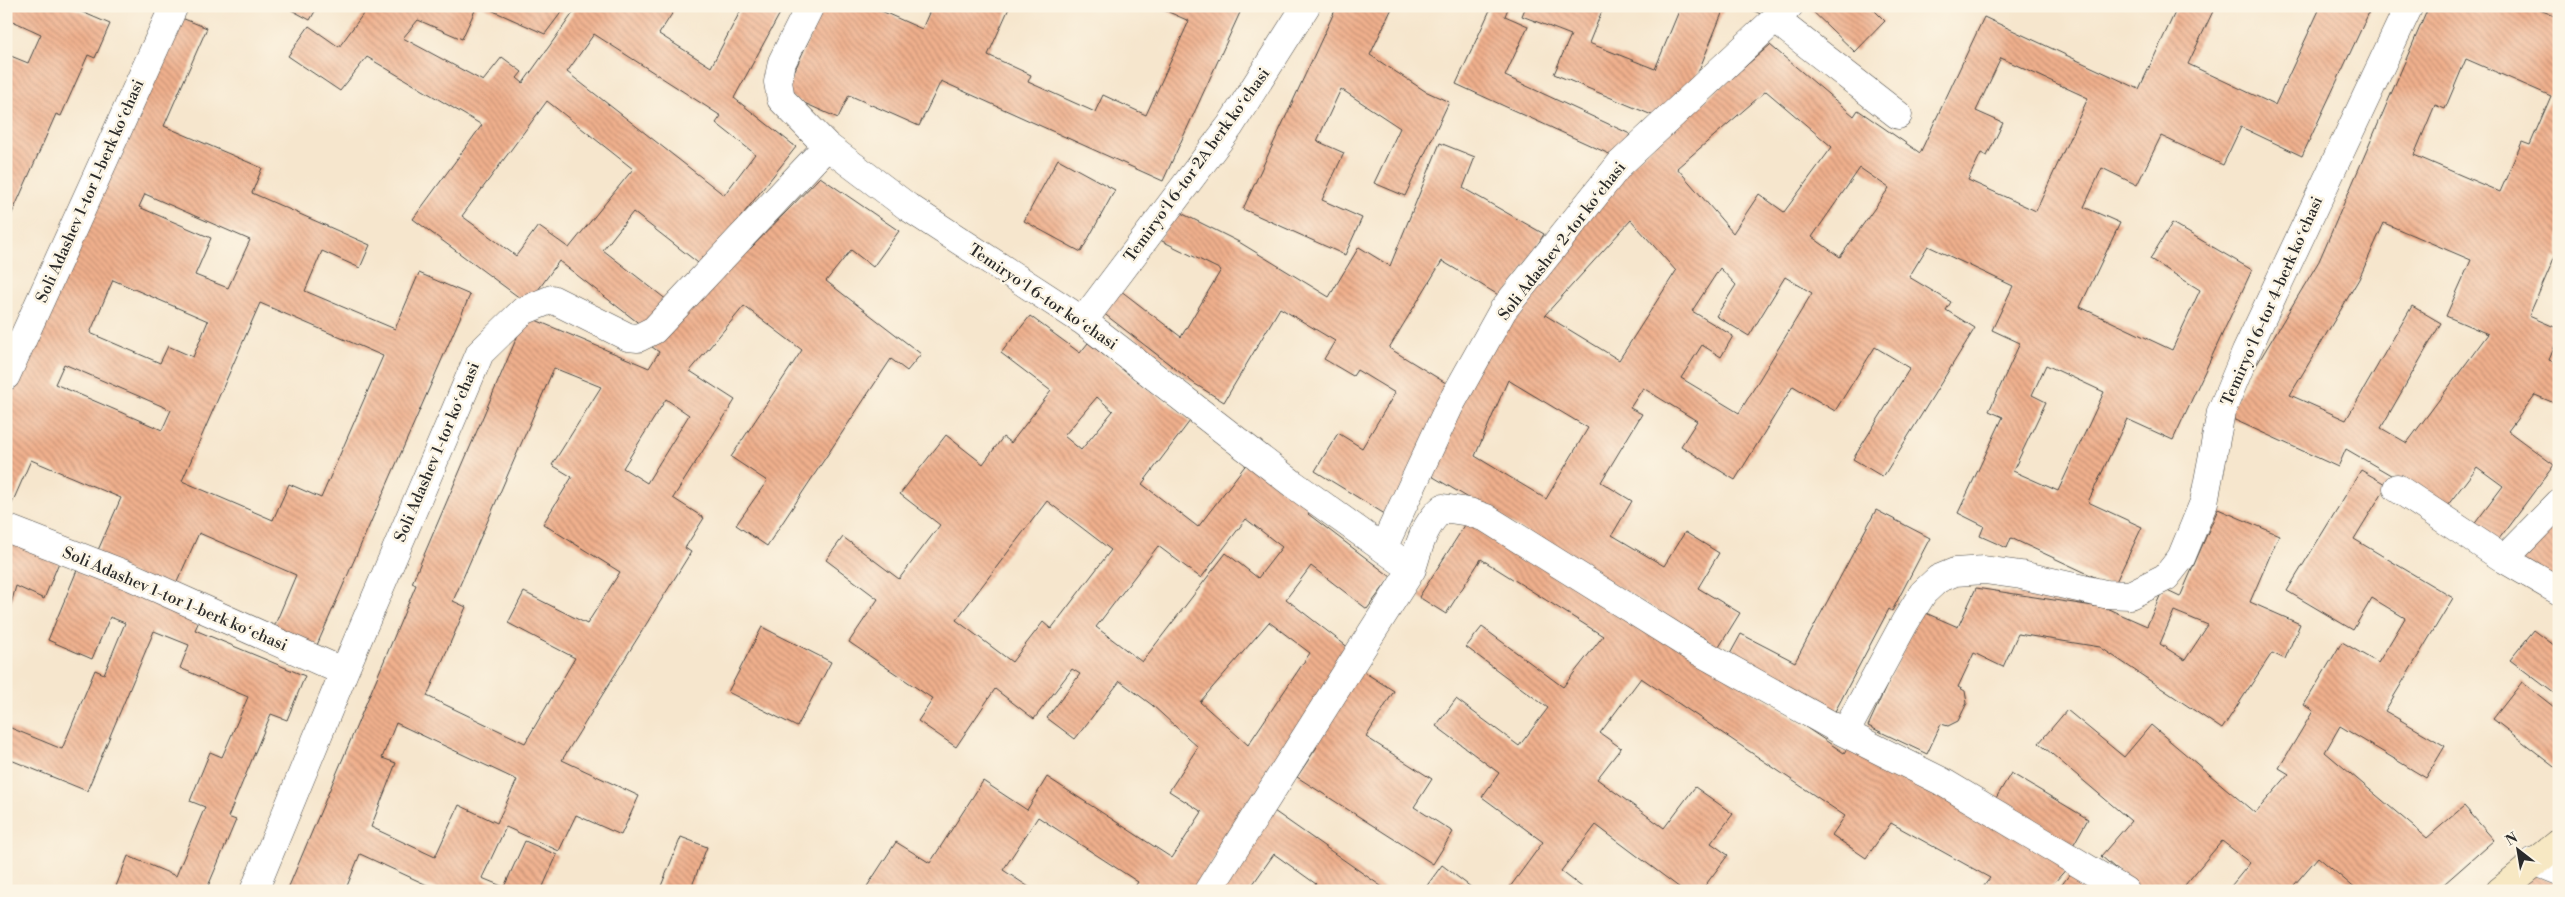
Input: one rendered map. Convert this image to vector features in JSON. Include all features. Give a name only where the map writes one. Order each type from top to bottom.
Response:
[{"type":"street","name":"Soli Adashev 1-tor 1-berk koʻchasi","points":[[6,376],[174,6]]},
{"type":"street","name":"Temiryoʻl 6-tor koʻchasi","points":[[810,6],[782,62],[778,82],[781,100],[827,146],[908,207],[1083,320],[1293,484],[1412,569]]},
{"type":"street","name":"Temiryoʻl 6-tor 2А berk koʻchasi","points":[[1083,320],[1230,126],[1306,6]]},
{"type":"street","name":"Temiryoʻl 6-tor 4-berk koʻchasi","points":[[1845,733],[1905,622],[1923,593],[1938,579],[1955,572],[1984,570],[2021,575],[2105,594],[2130,595],[2166,577],[2181,558],[2204,502],[2221,412],[2239,369],[2408,6]]},
{"type":"street","points":[[1782,13],[1898,115]]},
{"type":"street","name":"Soli Adashev 2-tor koʻchasi","points":[[1383,548],[1449,407],[1503,310],[1620,164],[1782,13]]},
{"type":"street","name":"Soli Adashev 1-tor koʻchasi","points":[[254,891],[344,672],[480,353],[523,312],[552,299],[628,337],[638,338],[654,330],[827,146]]},
{"type":"street","points":[[2397,488],[2504,559],[2559,591]]},
{"type":"street","points":[[2504,559],[2559,503]]},
{"type":"street","points":[[1208,891],[1412,569],[1421,539],[1432,518],[1443,508],[1469,512],[1486,518],[1693,648],[1845,733],[1941,781],[2125,891]]},
{"type":"street","name":"Soli Adashev 1-tor 1-berk koʻchasi","points":[[6,528],[132,577],[344,672]]},
{"type":"street","points":[[2500,891],[2534,861],[2559,843]]},
{"type":"street","points":[[2534,861],[2559,871]]},
{"type":"building","points":[[6,6],[68,6],[110,24],[95,58],[88,55],[61,116],[56,114],[6,227],[6,102],[10,94],[6,92],[6,54],[28,63],[41,34],[6,18]]},
{"type":"building","points":[[284,6],[318,6],[310,20]]},
{"type":"building","points":[[369,6],[477,6],[462,39],[418,20],[403,38],[483,81],[502,57],[522,72],[517,78],[523,83],[578,6],[677,6],[659,34],[711,67],[743,6],[784,6],[734,98],[796,147],[702,266],[633,212],[603,250],[672,304],[650,332],[559,261],[528,304],[413,219],[482,125],[367,57],[340,91],[288,56],[309,26],[339,47]],"holes":[[[594,34],[721,116],[716,123],[755,154],[724,195],[567,72]],[[547,101],[633,169],[569,248],[538,226],[516,256],[462,216]]]},
{"type":"building","points":[[482,6],[566,6],[545,34]]},
{"type":"building","points":[[824,6],[870,6],[922,29],[932,6],[1010,6],[988,55],[1031,75],[1028,82],[1095,112],[1103,95],[1146,115],[1189,21],[1155,6],[1243,6],[1163,181],[941,81],[919,126],[849,95],[838,118],[784,94]]},
{"type":"building","points":[[1337,6],[1393,6],[1370,55],[1425,91],[1449,102],[1405,196],[1374,183],[1400,128],[1341,89],[1317,141],[1344,153],[1322,200],[1362,218],[1345,255],[1243,209]]},
{"type":"building","points":[[1483,6],[1509,6],[1505,16],[1528,26],[1505,76],[1630,134],[1618,158],[1456,84],[1490,10]]},
{"type":"building","points":[[1526,6],[1604,6],[1589,43],[1655,69],[1681,6],[1725,6],[1693,85],[1659,118],[1554,74],[1571,35],[1522,16]]},
{"type":"building","points":[[1743,6],[1764,6],[1761,14]]},
{"type":"building","points":[[1807,6],[1870,6],[1885,21],[1855,52]]},
{"type":"building","points":[[2178,6],[2215,7],[2188,64],[2275,105],[2321,6],[2372,6],[2302,156],[2241,127],[2223,165],[2161,136],[2137,185],[2102,168],[2084,207],[2120,223],[2080,307],[2172,350],[2200,290],[2150,259],[2172,223],[2252,270],[2173,440],[2127,419],[2088,502],[2142,527],[2114,586],[2011,538],[2007,548],[1980,536],[1984,526],[1958,513],[2003,417],[1989,411],[2020,343],[1992,330],[2013,286],[1928,246],[1909,277],[1951,302],[1946,310],[1975,328],[1883,477],[1853,459],[1910,368],[1875,347],[1835,411],[1793,386],[1735,480],[1681,446],[1697,421],[1643,388],[1630,408],[1642,414],[1601,482],[1632,501],[1612,535],[1664,566],[1685,532],[1719,553],[1698,588],[1740,613],[1719,647],[1425,472],[1490,324],[1631,165],[1770,45],[1854,116],[1858,110],[1920,153],[1984,17],[2139,89]],"holes":[[[2001,58],[2088,98],[2036,211],[1968,180],[1981,153],[1987,156],[2003,123],[1976,111]],[[1766,91],[1832,147],[1784,212],[1759,194],[1733,233],[1677,168]],[[1860,168],[1889,188],[1840,257],[1812,237]],[[1631,220],[1676,271],[1619,360],[1545,315]],[[1720,268],[1736,285],[1716,316],[1749,336],[1785,277],[1812,293],[1739,413],[1681,378],[1702,345],[1721,357],[1733,336],[1692,311]],[[2046,365],[2104,392],[2058,491],[2013,471],[2046,402],[2032,395]],[[1508,380],[1588,428],[1546,499],[1475,456]]]},
{"type":"building","points":[[2429,6],[2531,6],[2559,18],[2559,258],[2555,256],[2529,316],[2559,329],[2559,336],[2549,360],[2559,364],[2559,405],[2535,395],[2508,431],[2554,465],[2493,547],[2470,530],[2503,486],[2477,467],[2444,510],[2415,489],[2346,449],[2338,467],[2226,416],[2319,261]],"holes":[[[2466,59],[2551,96],[2530,145],[2522,142],[2500,192],[2414,155],[2435,105],[2445,109]],[[2384,223],[2471,260],[2446,316],[2488,334],[2407,443],[2381,428],[2441,323],[2412,306],[2346,420],[2290,395],[2359,279]]]},
{"type":"building","points":[[174,15],[207,28],[164,126],[262,168],[252,193],[370,245],[360,268],[322,251],[305,291],[395,329],[419,273],[470,295],[314,652],[271,634],[296,575],[199,533],[173,591],[95,557],[121,498],[31,460],[6,517],[6,399]],"holes":[[[145,194],[250,240],[228,288],[195,275],[211,238],[139,207]],[[113,280],[208,321],[193,357],[168,346],[160,363],[90,333]],[[260,303],[383,356],[321,498],[289,484],[273,520],[182,481]],[[64,364],[171,410],[162,430],[55,384]]]},
{"type":"building","points":[[1440,143],[1475,157],[1463,188],[1544,234],[1505,299],[1442,261],[1389,348],[1454,388],[1388,516],[1315,471],[1338,433],[1362,448],[1395,393],[1357,370],[1353,376],[1324,359],[1335,341],[1280,308],[1224,402],[1195,384],[1098,309],[1116,287],[1181,337],[1221,270],[1160,240],[1175,210],[1239,242],[1329,297],[1359,247],[1390,266]]},
{"type":"building","points":[[1058,159],[1115,190],[1081,252],[1024,221]]},
{"type":"building","points":[[820,177],[899,231],[873,267],[851,250],[826,281],[921,354],[907,371],[891,359],[767,546],[736,525],[767,481],[731,457],[802,350],[744,306],[690,371],[735,400],[673,498],[704,518],[685,548],[691,552],[562,760],[639,796],[621,835],[576,815],[559,851],[506,827],[482,878],[504,887],[525,841],[557,855],[541,891],[440,891],[360,854],[345,891],[287,891],[416,585],[412,583],[526,316],[649,368],[659,352],[652,347],[739,241],[750,249]],"holes":[[[554,368],[601,387],[552,465],[572,477],[543,524],[620,572],[587,624],[524,592],[508,623],[575,658],[525,743],[427,696],[466,607],[453,601]],[[666,399],[689,415],[647,483],[623,468]],[[396,723],[517,780],[497,823],[459,805],[435,857],[371,827],[396,763],[382,758]]]},
{"type":"building","points":[[1030,316],[1080,353],[1088,343],[1190,421],[1142,484],[1198,527],[1251,458],[1314,506],[1308,514],[1391,577],[1367,609],[1311,566],[1286,599],[1354,652],[1254,797],[1193,891],[1132,891],[1138,882],[1038,817],[1003,870],[1035,891],[864,891],[896,842],[930,863],[983,781],[1027,810],[1047,777],[1172,858],[1202,812],[1169,791],[1198,747],[1152,705],[1120,681],[1075,739],[1047,718],[1080,674],[1072,669],[1034,719],[995,689],[956,747],[918,721],[933,699],[849,642],[878,599],[826,560],[843,537],[899,579],[940,525],[900,494],[946,435],[983,464],[1003,437],[1011,443],[1051,391],[1001,353]],"holes":[[[1097,397],[1113,411],[1081,450],[1064,436]],[[1047,501],[1111,550],[1051,629],[1043,622],[1012,662],[956,620]],[[1246,519],[1282,547],[1258,578],[1226,553],[1142,662],[1096,627],[1158,546],[1201,578]],[[1269,622],[1310,653],[1248,745],[1200,702]]]},
{"type":"building","points":[[2361,470],[2387,485],[2354,539],[2453,598],[2385,711],[2445,746],[2426,778],[2340,726],[2325,752],[2427,838],[2464,806],[2494,840],[2436,891],[2358,891],[2318,857],[2289,891],[2227,891],[2250,863],[2222,841],[2180,891],[2142,891],[2101,856],[2131,821],[2039,743],[2067,710],[2124,757],[2151,725],[2255,813],[2289,774],[2279,768],[2313,711],[2304,705],[2342,642],[2378,663],[2405,618],[2372,598],[2353,630],[2287,591]]},
{"type":"building","points":[[2218,509],[2279,535],[2250,602],[2300,624],[2285,659],[2272,653],[2222,729],[2100,647],[2018,634],[2003,667],[1974,653],[1958,687],[1965,691],[1967,703],[1958,721],[1948,726],[1941,724],[1927,754],[1868,726],[1921,611],[1958,627],[1976,588],[2106,608],[2147,626],[2163,589],[2180,597]],"holes":[[[2174,611],[2208,625],[2185,660],[2160,644]]]},
{"type":"building","points":[[2559,509],[2559,586],[2517,560]]},
{"type":"building","points":[[1876,510],[1930,538],[1892,611],[1889,609],[1830,721],[1724,665],[1741,634],[1795,662]]},
{"type":"building","points":[[1467,522],[1672,637],[1844,753],[1852,741],[2069,866],[2047,891],[1980,891],[1990,878],[1891,823],[1866,858],[1832,835],[1845,816],[1641,678],[1600,733],[1621,748],[1597,779],[1664,828],[1695,787],[1733,814],[1711,843],[1728,855],[1701,891],[1684,891],[1596,825],[1561,871],[1587,891],[1507,891],[1543,842],[1482,797],[1499,773],[1436,726],[1456,699],[1519,746],[1548,708],[1466,647],[1482,627],[1563,687],[1603,636],[1481,559],[1446,614],[1419,597]]},
{"type":"building","points":[[6,532],[62,555],[44,599],[16,586],[7,618]]},
{"type":"building","points":[[80,563],[200,619],[195,630],[305,676],[287,720],[271,714],[228,817],[236,820],[206,891],[115,889],[128,856],[176,876],[205,807],[190,801],[210,752],[222,757],[248,697],[180,668],[189,645],[154,631],[87,791],[6,758],[6,726],[62,749],[95,670],[104,674],[125,623],[110,617],[92,659],[48,640]]},
{"type":"building","points":[[762,627],[831,662],[797,727],[728,692]]},
{"type":"building","points":[[2534,630],[2559,649],[2559,697],[2510,660]]},
{"type":"building","points":[[1356,667],[1394,691],[1366,737],[1432,779],[1414,807],[1453,832],[1433,864],[1297,777],[1317,747],[1309,742]]},
{"type":"building","points":[[2522,682],[2559,711],[2559,770],[2493,719]]},
{"type":"building","points":[[2011,773],[2088,819],[2071,849],[1993,803]]},
{"type":"building","points":[[1274,811],[1388,891],[1311,891],[1316,884],[1274,854],[1248,891],[1218,891]]},
{"type":"building","points":[[681,837],[707,847],[690,891],[659,891]]},
{"type":"building","points":[[1442,865],[1476,891],[1423,891]]},
{"type":"building","points":[[2073,870],[2106,891],[2057,891]]},
{"type":"building","points":[[2528,871],[2559,885],[2559,891],[2506,891]]}]
